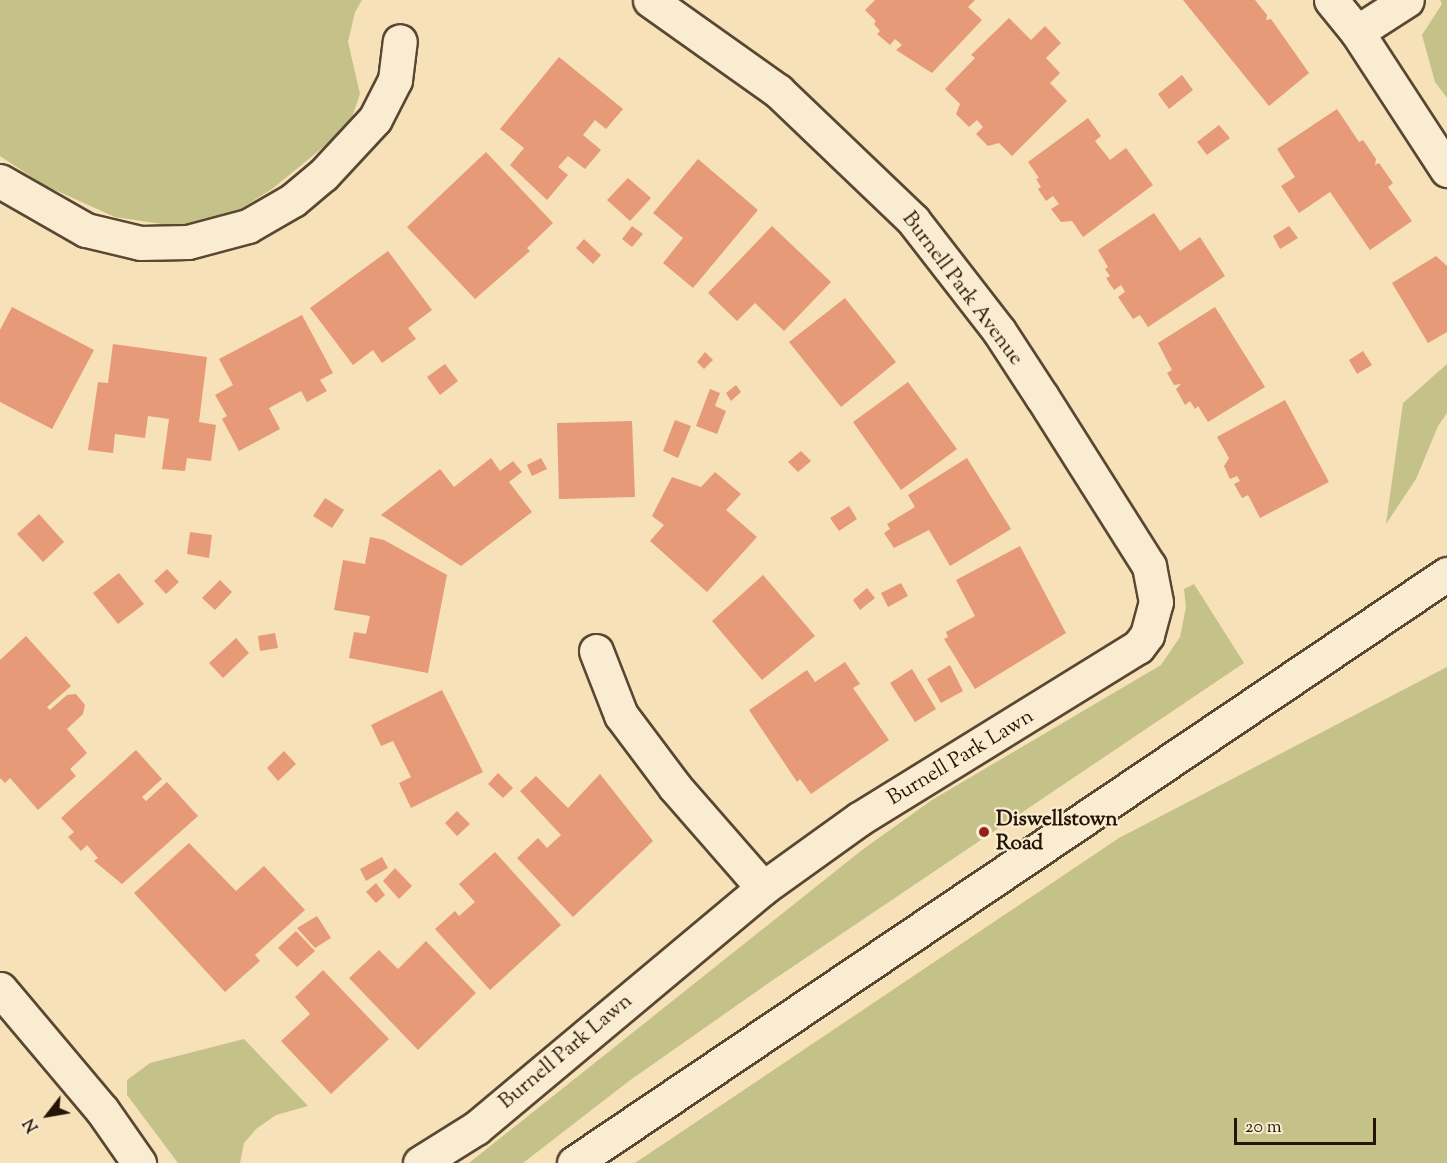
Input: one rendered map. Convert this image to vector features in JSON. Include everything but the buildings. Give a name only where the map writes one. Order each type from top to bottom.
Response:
[{"type":"street","name":"Burnell Park Avenue","points":[[650,0],[778,91],[867,173],[955,272],[1005,339],[1149,566],[1156,589],[1152,622]]},
{"type":"street","points":[[1331,0],[1357,32],[1447,170]]},
{"type":"street","points":[[1357,32],[1407,0]]},
{"type":"street","points":[[0,181],[86,230],[140,243],[188,242],[248,226],[293,200],[321,177],[375,119],[395,80],[400,42]]},
{"type":"street","points":[[574,1163],[1447,574]]},
{"type":"street","name":"Burnell Park Lawn","points":[[420,1163],[476,1128],[763,888],[859,819],[1119,661],[1138,647],[1152,622]]},
{"type":"street","points":[[596,651],[621,714],[675,787],[763,888]]},
{"type":"street","points":[[0,989],[102,1110],[139,1163]]},
{"type":"shaded area","points":[[0,0],[362,0],[355,12],[348,42],[360,94],[350,123],[272,189],[237,211],[214,220],[175,226],[115,217],[44,185],[0,156]]},
{"type":"shaded area","points":[[1440,0],[1447,0],[1447,98],[1435,82],[1422,35],[1442,4]]},
{"type":"shaded area","points":[[1447,364],[1447,413],[1438,426],[1416,479],[1386,524],[1403,403]]},
{"type":"shaded area","points":[[1194,584],[1244,663],[770,982],[629,1081],[523,1163],[469,1163],[862,850],[932,800],[1161,665],[1180,637],[1186,607],[1184,589]]},
{"type":"shaded area","points":[[1447,667],[1447,1163],[635,1163],[1119,838]]},
{"type":"shaded area","points":[[244,1039],[308,1106],[276,1115],[256,1129],[244,1143],[240,1163],[178,1163],[127,1095],[127,1080],[150,1063]]},
{"type":"place","name":"Diswellstown Road","points":[[984,832]]}]
